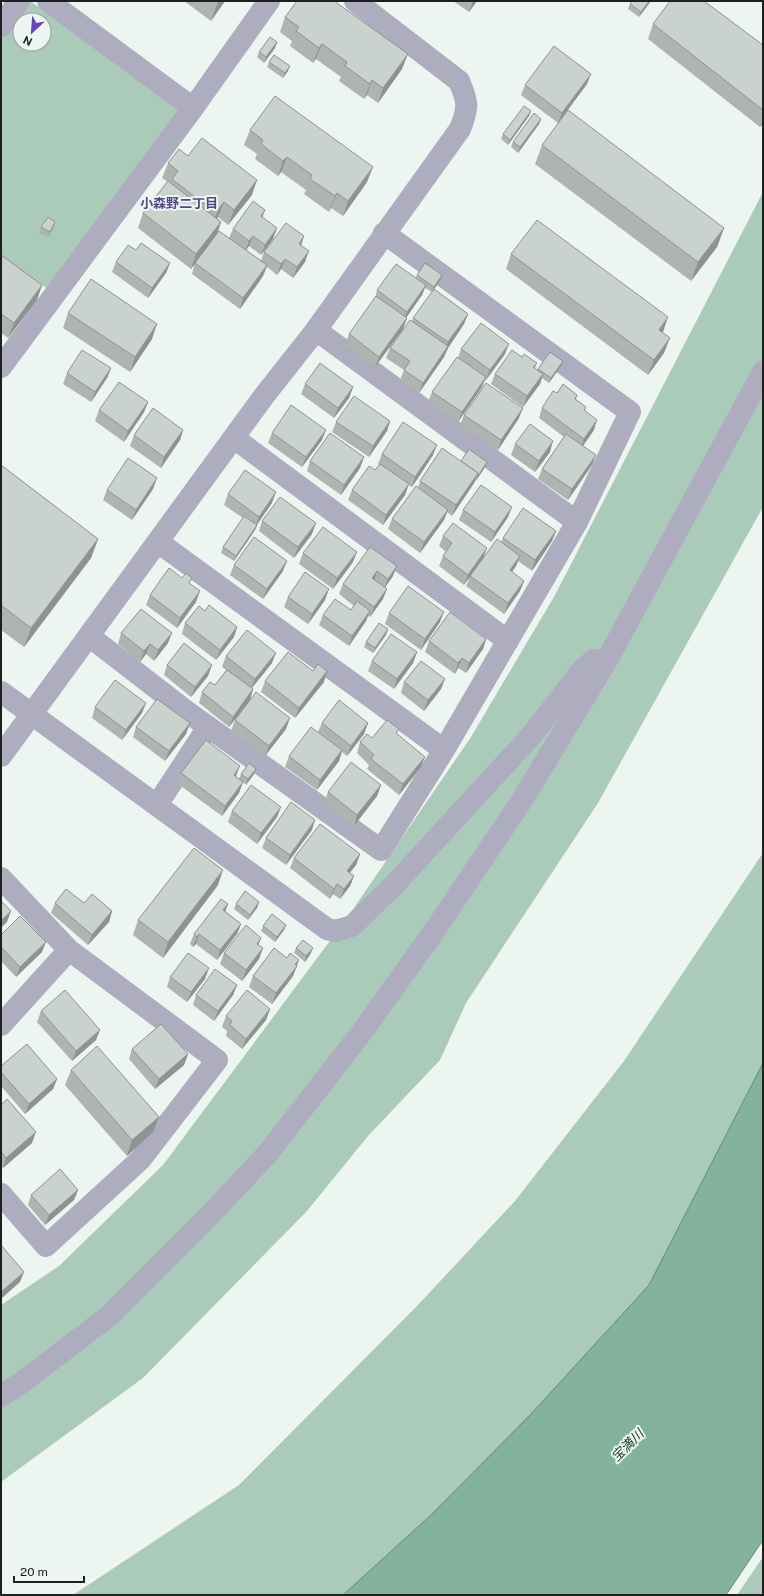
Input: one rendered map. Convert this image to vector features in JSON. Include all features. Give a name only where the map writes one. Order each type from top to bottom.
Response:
[{"type":"street","points":[[1,26],[19,1]]},
{"type":"street","points":[[48,1],[193,108]]},
{"type":"street","points":[[1,367],[193,108],[269,1]]},
{"type":"street","points":[[1,756],[234,438],[316,330],[384,233],[460,129],[466,115],[467,99],[459,81],[355,1]]},
{"type":"street","points":[[89,636],[208,727],[381,850],[444,750],[577,522],[630,412],[384,233]]},
{"type":"street","points":[[33,285],[52,299]]},
{"type":"street","points":[[316,330],[577,522]]},
{"type":"street","points":[[1,1396],[21,1383],[109,1316],[209,1216],[268,1153],[362,1032],[435,930],[524,797],[607,660],[763,372]]},
{"type":"street","points":[[234,438],[508,641]]},
{"type":"street","points":[[158,542],[444,750]]},
{"type":"street","points":[[1,692],[327,929],[335,931],[352,926],[394,885],[532,736],[583,669],[594,660],[607,660]]},
{"type":"street","points":[[157,805],[208,727]]},
{"type":"street","points":[[1,878],[69,950],[217,1060],[140,1160],[46,1246],[1,1194]]},
{"type":"street","points":[[1,1025],[69,950]]},
{"type":"shaded area","points":[[25,1],[30,1],[46,12],[17,12]]},
{"type":"shaded area","points":[[52,17],[186,111],[52,292],[1,256],[1,35],[12,19],[12,52],[52,52]]},
{"type":"shaded area","points":[[763,192],[763,507],[598,803],[466,1003],[440,1060],[368,1136],[307,1211],[143,1378],[1,1482],[1,1305],[59,1266],[163,1165],[347,918],[471,737],[555,595]]},
{"type":"shaded area","points":[[763,853],[763,1063],[649,1285],[532,1413],[431,1515],[343,1595],[73,1595],[239,1485],[417,1306],[515,1201],[624,1061]]},
{"type":"shaded area","points":[[763,1557],[763,1595],[737,1595]]},
{"type":"water","name":"宝満川","points":[[763,1063],[763,1540],[726,1595],[343,1595],[431,1515],[532,1413],[649,1285]]},
{"type":"building","points":[[297,1],[334,1],[408,54],[383,88],[372,80],[370,84],[345,66],[347,62],[322,44],[319,48],[296,31],[299,27],[285,17]]},
{"type":"building","points":[[632,1],[649,1],[641,12],[630,4]]},
{"type":"building","points":[[670,1],[704,1],[763,45],[763,110],[653,24]]},
{"type":"building","points":[[270,37],[277,42],[266,57],[259,52]]},
{"type":"building","points":[[554,46],[591,74],[562,113],[525,85]]},
{"type":"building","points":[[274,55],[290,66],[285,73],[269,62]]},
{"type":"building","points":[[275,96],[373,167],[348,201],[337,193],[335,196],[310,179],[312,175],[287,157],[283,161],[261,144],[263,140],[250,130]]},
{"type":"building","points":[[524,106],[531,111],[510,140],[503,134]]},
{"type":"building","points":[[568,110],[724,228],[698,262],[542,145]]},
{"type":"building","points":[[534,113],[541,119],[520,147],[513,142]]},
{"type":"building","points":[[202,138],[257,180],[234,210],[224,202],[218,210],[206,202],[204,204],[172,179],[178,171],[168,163],[179,149],[188,156]]},
{"type":"building","points":[[168,181],[221,222],[196,254],[143,213]]},
{"type":"building","points":[[253,201],[265,210],[261,216],[277,228],[265,245],[253,236],[249,241],[233,229]]},
{"type":"building","points":[[48,217],[55,222],[50,232],[41,227]]},
{"type":"building","points":[[537,220],[668,317],[659,330],[670,338],[654,360],[511,254]]},
{"type":"building","points":[[286,223],[304,236],[299,244],[309,251],[297,267],[285,259],[281,264],[264,252]]},
{"type":"building","points":[[219,231],[267,265],[243,298],[195,263]]},
{"type":"building","points":[[141,243],[170,263],[152,288],[116,262],[128,245],[136,250]]},
{"type":"building","points":[[1,255],[42,285],[14,323],[1,314]]},
{"type":"building","points":[[425,263],[442,275],[434,287],[417,275]]},
{"type":"building","points":[[396,264],[426,285],[407,312],[377,290]]},
{"type":"building","points":[[91,279],[157,324],[135,357],[68,313]]},
{"type":"building","points":[[434,289],[468,314],[448,342],[413,318]]},
{"type":"building","points":[[376,296],[407,318],[379,357],[349,334]]},
{"type":"building","points":[[410,320],[448,346],[423,383],[404,370],[410,361],[390,348]]},
{"type":"building","points":[[481,323],[509,344],[490,370],[461,349]]},
{"type":"building","points":[[82,350],[111,368],[95,392],[67,373]]},
{"type":"building","points":[[512,350],[522,357],[524,354],[537,363],[533,367],[543,374],[527,396],[495,374]]},
{"type":"building","points":[[550,352],[563,361],[551,378],[538,369]]},
{"type":"building","points":[[457,357],[486,377],[462,412],[432,392]]},
{"type":"building","points":[[320,363],[353,387],[338,408],[305,384]]},
{"type":"building","points":[[119,382],[148,402],[128,431],[99,410]]},
{"type":"building","points":[[486,383],[523,408],[501,440],[464,415]]},
{"type":"building","points":[[563,384],[577,395],[575,399],[586,407],[584,410],[597,420],[584,439],[542,408],[553,391],[557,393]]},
{"type":"building","points":[[354,396],[390,421],[373,446],[336,422]]},
{"type":"building","points":[[291,405],[326,430],[306,457],[272,433]]},
{"type":"building","points":[[153,408],[183,430],[164,457],[134,435]]},
{"type":"building","points":[[403,422],[437,445],[415,477],[382,454]]},
{"type":"building","points":[[530,424],[553,441],[539,461],[515,444]]},
{"type":"building","points":[[330,433],[364,457],[344,485],[310,461]]},
{"type":"building","points":[[566,434],[596,455],[572,489],[542,469]]},
{"type":"building","points":[[442,448],[478,473],[456,505],[420,481]]},
{"type":"building","points":[[469,449],[487,462],[478,476],[478,473],[461,461]]},
{"type":"building","points":[[128,458],[157,478],[136,510],[107,490]]},
{"type":"building","points":[[380,464],[409,484],[386,515],[352,490],[369,466],[375,470]]},
{"type":"building","points":[[1,465],[98,539],[31,628],[1,605]]},
{"type":"building","points":[[245,470],[276,492],[259,517],[228,494]]},
{"type":"building","points":[[481,485],[512,507],[495,532],[463,510]]},
{"type":"building","points":[[416,486],[448,510],[424,542],[392,519]]},
{"type":"building","points":[[280,497],[316,523],[298,547],[262,521]]},
{"type":"building","points":[[523,508],[556,531],[535,560],[503,538]]},
{"type":"building","points":[[244,516],[257,525],[236,556],[223,547]]},
{"type":"building","points":[[453,523],[487,548],[468,575],[443,556],[452,543],[443,536]]},
{"type":"building","points":[[323,527],[357,552],[337,578],[303,553]]},
{"type":"building","points":[[254,537],[287,561],[267,589],[234,565]]},
{"type":"building","points":[[497,539],[520,556],[510,570],[524,581],[508,603],[470,576]]},
{"type":"building","points":[[370,547],[397,566],[388,579],[377,571],[372,578],[387,589],[374,607],[343,584]]},
{"type":"building","points":[[169,568],[182,578],[186,573],[192,578],[189,583],[200,591],[180,618],[150,595]]},
{"type":"building","points":[[305,572],[329,589],[312,614],[288,597]]},
{"type":"building","points":[[408,586],[444,612],[425,639],[389,613]]},
{"type":"building","points":[[335,599],[351,610],[357,601],[370,611],[352,636],[323,615]]},
{"type":"building","points":[[209,605],[237,627],[220,650],[185,623],[199,606],[205,611]]},
{"type":"building","points":[[141,609],[172,633],[158,650],[150,644],[144,651],[121,633]]},
{"type":"building","points":[[450,612],[486,639],[469,663],[462,658],[458,663],[429,641]]},
{"type":"building","points":[[379,623],[388,629],[375,648],[366,642]]},
{"type":"building","points":[[247,630],[276,653],[255,679],[226,656]]},
{"type":"building","points":[[391,634],[417,652],[397,679],[372,661]]},
{"type":"building","points":[[184,643],[212,665],[195,687],[167,665]]},
{"type":"building","points":[[288,652],[313,671],[318,664],[327,671],[299,708],[265,681]]},
{"type":"building","points":[[421,661],[445,679],[428,700],[404,682]]},
{"type":"building","points":[[227,670],[253,689],[233,717],[202,692],[210,682],[215,685]]},
{"type":"building","points":[[115,680],[146,703],[126,730],[95,707]]},
{"type":"building","points":[[256,692],[290,718],[269,746],[235,720]]},
{"type":"building","points":[[157,699],[190,723],[169,751],[136,727]]},
{"type":"building","points":[[339,700],[368,723],[351,746],[322,723]]},
{"type":"building","points":[[387,720],[399,729],[396,733],[425,757],[403,784],[371,759],[374,755],[360,742],[367,734],[372,738]]},
{"type":"building","points":[[311,727],[342,750],[320,780],[289,756]]},
{"type":"building","points":[[206,740],[240,766],[234,775],[243,782],[225,806],[181,773]]},
{"type":"building","points":[[351,762],[381,785],[357,815],[328,792]]},
{"type":"building","points":[[249,763],[256,769],[248,779],[241,774]]},
{"type":"building","points":[[251,785],[281,807],[261,833],[232,811]]},
{"type":"building","points":[[291,802],[315,820],[290,855],[266,838]]},
{"type":"building","points":[[320,824],[360,854],[347,871],[354,876],[344,889],[337,884],[334,889],[294,858]]},
{"type":"building","points":[[194,848],[223,870],[168,942],[138,920]]},
{"type":"building","points":[[66,889],[84,903],[92,894],[112,911],[92,935],[55,903]]},
{"type":"building","points":[[245,891],[259,902],[250,915],[236,904]]},
{"type":"building","points":[[221,899],[228,904],[223,910],[241,924],[220,950],[199,934],[197,937],[194,934]]},
{"type":"building","points":[[1,901],[11,911],[1,921]]},
{"type":"building","points":[[272,914],[286,925],[277,937],[263,926]]},
{"type":"building","points":[[20,916],[46,942],[20,967],[1,947],[1,935]]},
{"type":"building","points":[[246,925],[261,938],[257,944],[263,948],[246,970],[224,953]]},
{"type":"building","points":[[303,940],[313,948],[306,956],[296,948]]},
{"type":"building","points":[[274,948],[287,958],[290,953],[299,960],[295,964],[297,966],[276,993],[253,976]]},
{"type":"building","points":[[188,953],[209,968],[191,992],[170,977]]},
{"type":"building","points":[[215,969],[237,985],[218,1011],[196,995]]},
{"type":"building","points":[[65,990],[100,1030],[76,1051],[41,1011]]},
{"type":"building","points":[[247,990],[270,1009],[246,1039],[230,1025],[232,1021],[226,1016]]},
{"type":"building","points":[[161,1024],[188,1054],[159,1079],[132,1049]]},
{"type":"building","points":[[27,1044],[57,1079],[29,1104],[1,1072],[1,1066]]},
{"type":"building","points":[[97,1046],[159,1117],[132,1140],[71,1070]]},
{"type":"building","points":[[7,1099],[36,1132],[6,1158],[1,1152],[1,1105]]},
{"type":"building","points":[[60,1169],[78,1190],[49,1215],[31,1195]]},
{"type":"building","points":[[1,1245],[24,1272],[1,1292]]},
{"type":"district","name":"小森野二丁目","points":[[179,203]]}]
